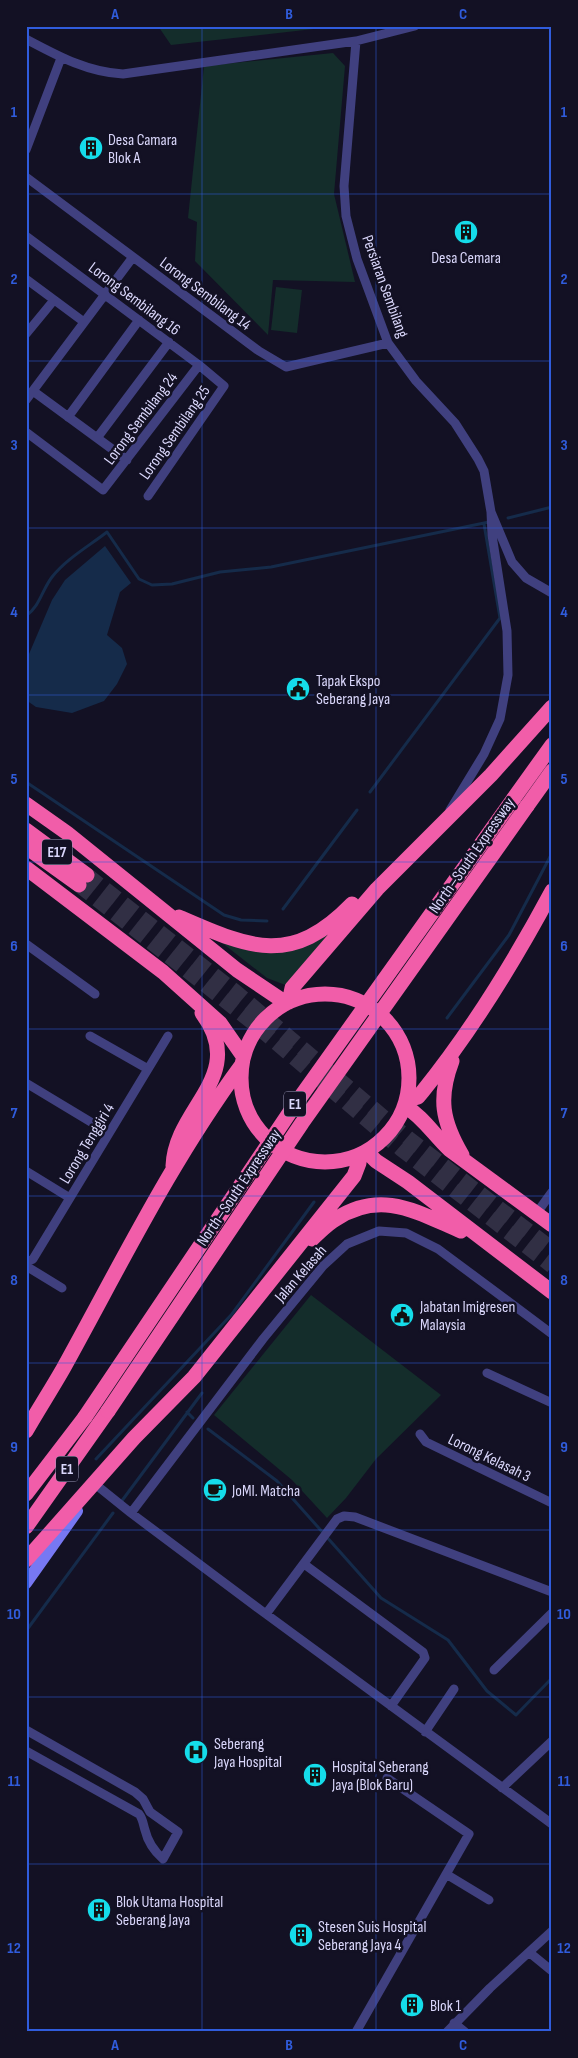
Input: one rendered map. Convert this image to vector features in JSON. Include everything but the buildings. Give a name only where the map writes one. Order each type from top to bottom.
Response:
[{"type":"highway","points":[[288,1003],[292,988],[377,889],[491,775],[552,707]]},
{"type":"highway","name":"North–South Expressway","points":[[26,1494],[85,1417],[294,1106],[552,746]]},
{"type":"highway","name":"North–South Expressway","points":[[26,1527],[108,1410],[302,1123],[552,772]]},
{"type":"highway","points":[[26,804],[67,833],[237,970],[288,1003]]},
{"type":"highway","name":"E17","points":[[26,830],[83,880],[26,847]]},
{"type":"highway","points":[[26,868],[163,972],[220,1023],[242,1061],[241,1086],[245,1105],[259,1131],[274,1145],[300,1159],[320,1163],[340,1162],[363,1154],[391,1132],[406,1103],[410,1076],[406,1053],[395,1031],[379,1014],[359,1001],[336,995],[312,995],[288,1003],[269,1015],[251,1038],[242,1061],[153,1202],[62,1370],[26,1431]]},
{"type":"highway","points":[[162,910],[239,942],[275,945],[298,941],[320,932],[334,922],[362,896],[377,889]]},
{"type":"highway","points":[[406,1103],[424,1092],[456,1049],[504,977],[552,891]]},
{"type":"highway","points":[[173,1170],[176,1144],[214,1075],[218,1059],[216,1041],[211,1028],[189,997]]},
{"type":"highway","points":[[456,1049],[444,1085],[443,1103],[452,1137],[467,1163]]},
{"type":"highway","points":[[406,1103],[437,1138],[467,1163],[552,1225]]},
{"type":"highway","points":[[363,1154],[398,1175],[552,1292]]},
{"type":"highway","points":[[26,1560],[134,1438],[194,1377],[354,1176],[363,1154]]},
{"type":"highway","points":[[295,1250],[343,1214],[372,1206],[402,1206],[479,1237]]},
{"type":"main road","points":[[26,1426],[39,1407]]},
{"type":"main road","points":[[26,1583],[95,1484]]},
{"type":"street","points":[[26,39],[61,58],[86,68],[106,73],[123,74],[356,41],[415,26]]},
{"type":"street","name":"Persiaran Sembilang","points":[[356,41],[344,186],[346,216],[356,259],[388,342],[416,380],[455,423],[478,459],[484,471],[491,512]]},
{"type":"street","points":[[26,150],[61,58]]},
{"type":"street","name":"Lorong Sembilang 14","points":[[26,177],[259,350],[286,367],[388,342]]},
{"type":"street","name":"Lorong Sembilang 16","points":[[26,236],[169,342],[224,386]]},
{"type":"street","points":[[26,400],[133,257]]},
{"type":"street","points":[[26,280],[84,322]]},
{"type":"street","points":[[26,334],[54,300]]},
{"type":"street","points":[[68,417],[139,320]]},
{"type":"street","points":[[97,438],[169,342]]},
{"type":"street","name":"Lorong Sembilang 24","points":[[26,432],[101,489],[105,489],[199,365]]},
{"type":"street","name":"Lorong Sembilang 25","points":[[148,496],[224,386]]},
{"type":"street","points":[[33,391],[127,460]]},
{"type":"street","points":[[491,512],[512,562],[526,578],[552,593]]},
{"type":"street","points":[[445,820],[452,805],[491,742],[500,719],[507,689],[509,663],[507,631],[492,535],[491,512]]},
{"type":"street","points":[[26,944],[96,994]]},
{"type":"street","points":[[90,1036],[148,1069]]},
{"type":"street","name":"Lorong Tenggiri 4","points":[[26,1264],[33,1259],[168,1036]]},
{"type":"street","points":[[26,1083],[109,1134]]},
{"type":"street","points":[[26,1171],[70,1198]]},
{"type":"street","points":[[536,1214],[552,1192]]},
{"type":"street","name":"Jalan Kelasah","points":[[130,1513],[263,1339],[323,1266],[347,1244],[379,1231],[406,1233],[438,1248],[552,1334]]},
{"type":"street","points":[[26,1264],[62,1288]]},
{"type":"street","points":[[487,1373],[552,1404]]},
{"type":"street","name":"Lorong Kelasah 3","points":[[420,1434],[426,1442],[552,1503]]},
{"type":"street","points":[[95,1484],[130,1513],[552,1824]]},
{"type":"street","points":[[266,1614],[337,1519],[344,1516],[355,1517],[552,1592]]},
{"type":"street","points":[[304,1564],[423,1652],[425,1658],[391,1706]]},
{"type":"street","points":[[494,1670],[552,1613]]},
{"type":"street","points":[[426,1732],[454,1690]]},
{"type":"street","points":[[26,1745],[29,1732],[135,1792],[143,1799],[150,1812],[178,1832],[163,1859],[155,1852],[148,1840],[142,1818],[139,1814],[26,1751]]},
{"type":"street","points":[[502,1788],[551,1744]]},
{"type":"street","points":[[90,1787],[98,1772]]},
{"type":"street","points":[[356,2032],[469,1834],[387,1778]]},
{"type":"street","points":[[446,1874],[488,1900]]},
{"type":"street","points":[[447,2032],[454,2023],[552,1931]]},
{"type":"street","points":[[530,1953],[552,1972]]},
{"type":"street","points":[[454,2023],[465,2032]]},
{"type":"green space","points":[[158,26],[340,26],[171,45]]},
{"type":"green space","points":[[333,53],[345,66],[334,194],[355,282],[273,280],[268,335],[195,261],[197,222],[188,218],[204,66]]},
{"type":"green space","points":[[276,287],[302,290],[297,333],[271,330]]},
{"type":"green space","points":[[345,922],[288,986],[267,978],[212,935],[262,951]]},
{"type":"green space","points":[[311,1295],[441,1395],[376,1459],[346,1498],[327,1518],[292,1480],[214,1415]]},
{"type":"water","points":[[105,546],[131,583],[120,592],[107,635],[122,648],[127,664],[117,684],[104,701],[72,713],[36,707],[26,700],[26,661],[52,600],[65,580]]},
{"type":"waterway","points":[[508,518],[552,507]]},
{"type":"waterway","points":[[26,616],[35,608],[52,577],[58,570],[107,532],[139,579],[152,585],[172,584],[220,572],[271,567],[489,522]]},
{"type":"waterway","points":[[370,792],[500,618],[484,524]]},
{"type":"waterway","points":[[26,782],[224,915],[241,920],[267,921]]},
{"type":"waterway","points":[[283,909],[357,810]]},
{"type":"waterway","points":[[447,1018],[509,935],[552,853]]},
{"type":"waterway","points":[[96,1459],[232,1314],[314,1202]]},
{"type":"waterway","points":[[121,1502],[202,1393]]},
{"type":"waterway","points":[[187,1412],[193,1418]]},
{"type":"waterway","points":[[208,1429],[277,1481],[381,1598],[448,1640],[487,1691],[516,1715],[552,1678]]},
{"type":"waterway","points":[[26,1631],[113,1513]]},
{"type":"tunnel","points":[[87,875],[237,993],[408,1138],[552,1249]]},
{"type":"tunnel","points":[[79,885],[252,1022],[401,1149],[552,1266]]},
{"type":"place","name":"Desa Camara Blok A","points":[[91,148]]},
{"type":"place","name":"Desa Cemara","points":[[466,232]]},
{"type":"place","name":"Tapak Ekspo Seberang Jaya","points":[[298,689]]},
{"type":"place","name":"Jabatan Imigresen Malaysia","points":[[402,1315]]},
{"type":"place","name":"JoMI. Matcha","points":[[215,1490]]},
{"type":"place","name":"Seberang Jaya Hospital","points":[[196,1752]]},
{"type":"place","name":"Hospital Seberang Jaya (Blok Baru)","points":[[315,1775]]},
{"type":"place","name":"Blok Utama Hospital Seberang Jaya","points":[[99,1910]]},
{"type":"place","name":"Stesen Suis Hospital Seberang Jaya 4","points":[[301,1935]]},
{"type":"place","name":"Blok 1","points":[[412,2005]]}]
